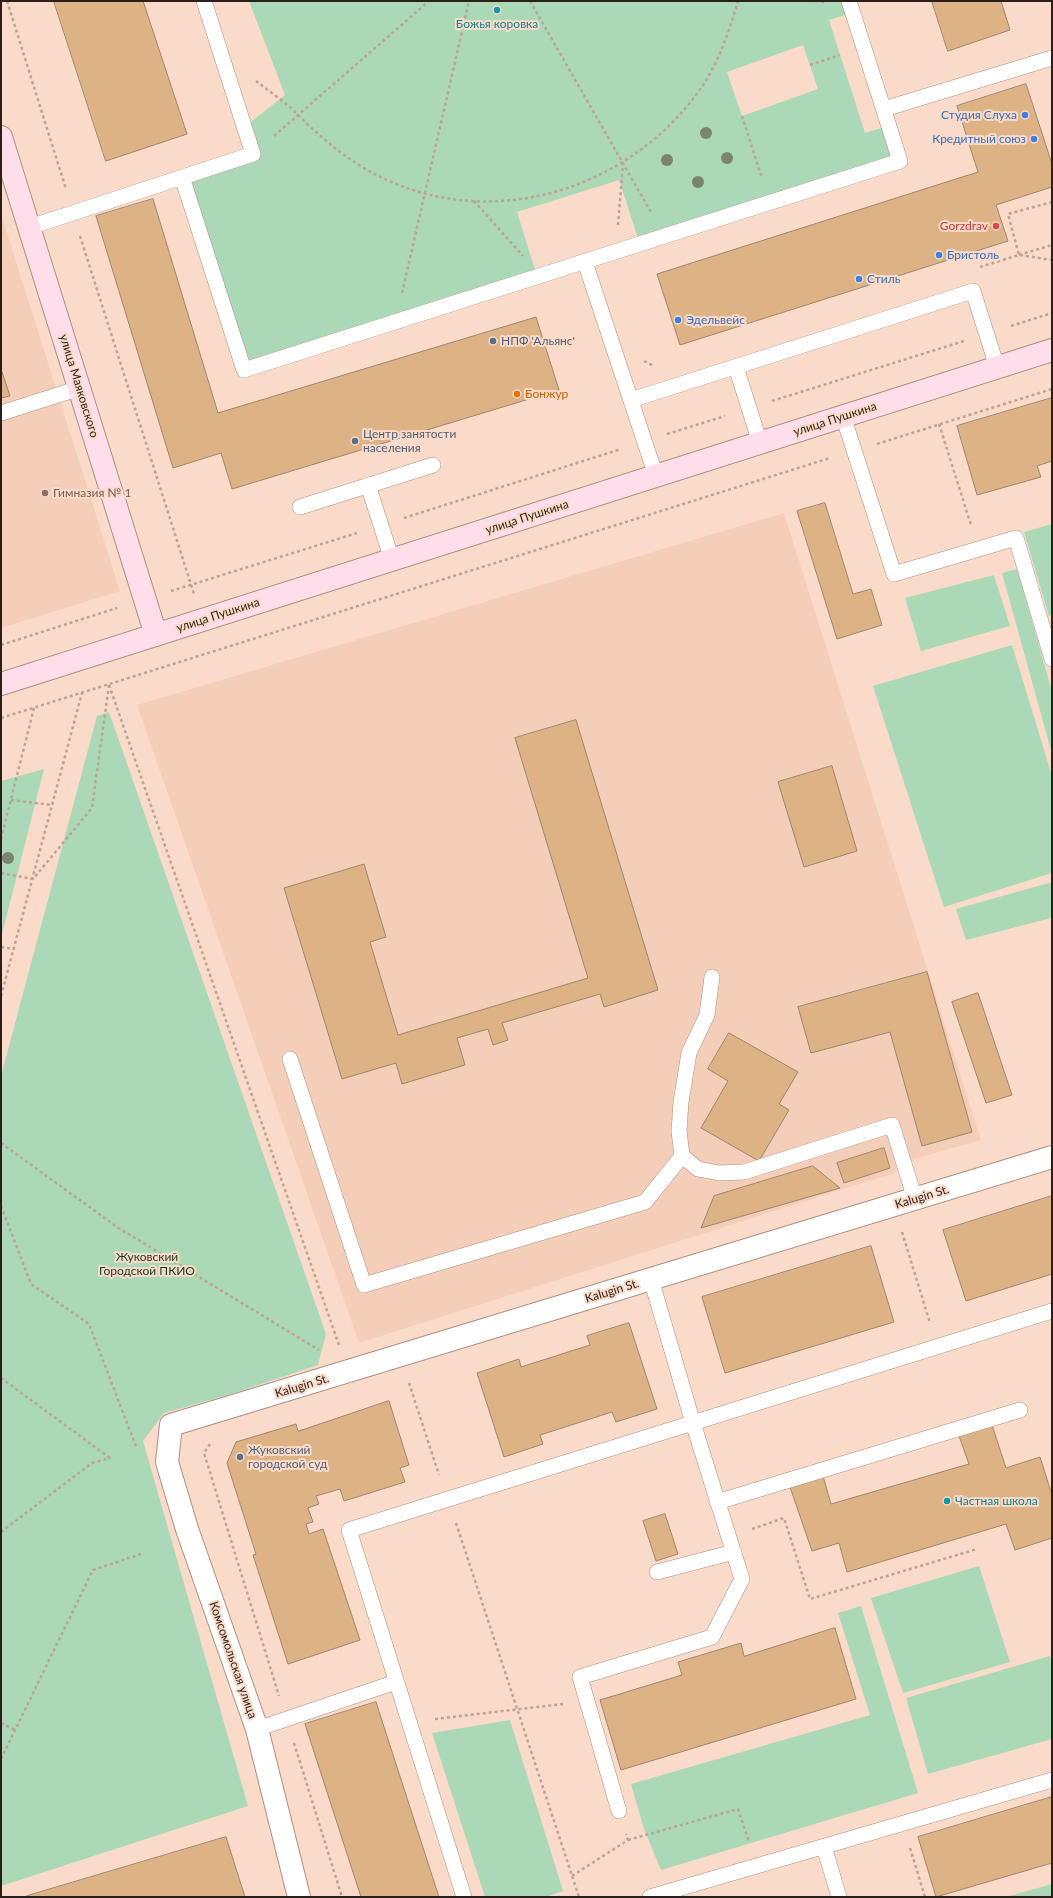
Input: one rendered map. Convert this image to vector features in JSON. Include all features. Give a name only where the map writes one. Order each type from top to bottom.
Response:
[{"type":"street","name":"улица Маяковского","points":[[1,137],[156,635]]},
{"type":"street","name":"улица Пушкина","points":[[1,684],[1052,350]]},
{"type":"street","name":"Kalugin St.","points":[[171,1425],[1052,1157]]},
{"type":"street","name":"Комсомольская улица","points":[[171,1425],[167,1462],[187,1529],[257,1729],[299,1897]]},
{"type":"lane","points":[[30,227],[253,154],[204,1]]},
{"type":"lane","points":[[182,177],[244,370],[900,161],[849,1]]},
{"type":"lane","points":[[884,109],[1052,58]]},
{"type":"lane","points":[[585,262],[656,476]]},
{"type":"lane","points":[[631,400],[973,291],[997,367]]},
{"type":"lane","points":[[736,367],[760,443]]},
{"type":"lane","points":[[1,413],[80,388]]},
{"type":"lane","points":[[843,416],[894,574],[1016,538],[1052,659]]},
{"type":"lane","points":[[300,507],[433,465]]},
{"type":"lane","points":[[368,485],[392,560]]},
{"type":"lane","points":[[712,977],[707,1015],[689,1053],[679,1132],[682,1156],[698,1169],[719,1173],[744,1172],[892,1125],[915,1199]]},
{"type":"lane","points":[[290,1059],[364,1285],[645,1202],[682,1156]]},
{"type":"lane","points":[[619,1811],[580,1676],[712,1637],[742,1579],[693,1423],[651,1279]]},
{"type":"lane","points":[[464,1897],[349,1530],[1052,1311]]},
{"type":"lane","points":[[717,1502],[1020,1410]]},
{"type":"lane","points":[[657,1572],[734,1552]]},
{"type":"lane","points":[[257,1729],[396,1682]]},
{"type":"lane","points":[[650,1897],[1052,1780]]},
{"type":"lane","points":[[824,1846],[839,1897]]},
{"type":"path","points":[[6,1],[190,585]]},
{"type":"path","points":[[253,154],[429,1]]},
{"type":"path","points":[[396,322],[469,1]]},
{"type":"path","points":[[530,1],[664,236]]},
{"type":"path","points":[[299,115],[312,129],[339,152],[370,172],[403,186],[438,196],[474,201],[510,201],[546,195],[581,185],[623,164],[644,150],[671,125],[694,98],[714,67],[725,41],[738,1]]},
{"type":"path","points":[[810,64],[864,47]]},
{"type":"path","points":[[742,116],[770,202]]},
{"type":"path","points":[[616,251],[623,164]]},
{"type":"path","points":[[474,201],[541,276]]},
{"type":"path","points":[[1008,214],[1052,202]]},
{"type":"path","points":[[1052,245],[1019,255],[1052,260]]},
{"type":"path","points":[[1,645],[145,598],[1052,313]]},
{"type":"path","points":[[613,346],[690,381]]},
{"type":"path","points":[[1,718],[1052,388]]},
{"type":"path","points":[[940,424],[979,549]]},
{"type":"path","points":[[32,879],[92,808],[109,685]]},
{"type":"path","points":[[109,685],[341,1352],[352,1370]]},
{"type":"path","points":[[1,996],[82,693]]},
{"type":"path","points":[[1,839],[3,825],[11,800],[34,708]]},
{"type":"path","points":[[11,800],[52,805]]},
{"type":"path","points":[[1,873],[32,879]]},
{"type":"path","points":[[1,947],[14,949]]},
{"type":"path","points":[[1,1143],[117,1227],[352,1370]]},
{"type":"path","points":[[1,1206],[31,1284],[89,1324],[137,1449]]},
{"type":"path","points":[[900,1228],[937,1346]]},
{"type":"path","points":[[1,1378],[110,1458],[92,1464],[1,1532]]},
{"type":"path","points":[[401,1384],[409,1381]]},
{"type":"path","points":[[411,1389],[579,1897]]},
{"type":"path","points":[[211,1443],[204,1453],[342,1897]]},
{"type":"path","points":[[728,1536],[784,1518],[810,1599],[978,1549]]},
{"type":"path","points":[[1,1759],[93,1570],[141,1554]]},
{"type":"path","points":[[409,1722],[587,1701]]},
{"type":"path","points":[[1,1723],[15,1730]]},
{"type":"path","points":[[572,1876],[628,1840],[738,1809],[757,1866]]},
{"type":"path","points":[[619,1811],[628,1840]]},
{"type":"shaded area","name":"Гимназия № 1","points":[[1,214],[120,591],[1,628]]},
{"type":"shaded area","points":[[784,513],[981,1140],[900,1163],[894,1173],[359,1343],[137,705]]},
{"type":"green space","points":[[249,1],[844,1],[848,14],[829,20],[865,133],[885,127],[894,158],[638,238],[619,180],[517,212],[536,273],[247,364],[189,180],[259,158],[248,124],[285,95]],"holes":[[[803,45],[818,89],[742,116],[727,72]]]},
{"type":"green space","points":[[1052,524],[1052,615],[1049,616],[1024,532]]},
{"type":"green space","points":[[1017,569],[1052,691],[1052,754],[1002,573]]},
{"type":"green space","points":[[994,575],[1010,626],[921,651],[905,598]]},
{"type":"green space","points":[[1012,645],[1052,776],[1052,873],[944,907],[873,686]]},
{"type":"green space","name":"Жуковский Городской ПКИО","points":[[109,712],[326,1334],[318,1365],[231,1394],[164,1413],[143,1441],[248,1806],[1,1886],[1,1076],[97,716]]},
{"type":"green space","points":[[44,769],[1,938],[1,781]]},
{"type":"green space","points":[[1052,882],[1052,919],[1051,918],[966,940],[956,909]]},
{"type":"green space","points":[[979,1566],[1010,1662],[903,1693],[871,1598]]},
{"type":"green space","points":[[861,1606],[918,1793],[661,1870],[644,1829],[631,1784],[870,1715],[838,1613]]},
{"type":"green space","points":[[1050,1656],[1052,1662],[1052,1739],[928,1774],[906,1698]]},
{"type":"green space","points":[[510,1720],[563,1891],[546,1897],[485,1897],[432,1733]]},
{"type":"green space","points":[[1052,1884],[1052,1897],[1006,1897]]},
{"type":"building","points":[[54,1],[143,1],[187,134],[106,161]]},
{"type":"building","points":[[932,1],[1001,1],[1010,30],[948,51]]},
{"type":"building","points":[[1026,84],[1052,164],[1052,187],[996,205],[1008,241],[680,345],[657,274],[978,172],[957,106]]},
{"type":"building","points":[[153,199],[218,413],[536,317],[559,390],[232,489],[221,453],[173,468],[96,216]]},
{"type":"building","points":[[1,369],[10,396],[1,398]]},
{"type":"building","points":[[1052,398],[1052,461],[1037,466],[1041,477],[977,495],[957,426]]},
{"type":"building","points":[[825,503],[853,594],[871,589],[882,625],[837,639],[797,511]]},
{"type":"building","points":[[576,720],[658,990],[604,1007],[600,994],[502,1023],[508,1040],[493,1045],[488,1029],[457,1038],[465,1065],[402,1084],[396,1063],[342,1079],[284,888],[364,864],[386,937],[370,942],[398,1035],[588,978],[515,738]]},
{"type":"building","points":[[832,766],[857,851],[804,867],[778,782]]},
{"type":"building","points":[[927,972],[972,1132],[922,1146],[890,1032],[811,1053],[798,1007]]},
{"type":"building","points":[[978,993],[1012,1095],[986,1103],[952,1002]]},
{"type":"building","points":[[729,1033],[798,1072],[779,1104],[789,1110],[759,1161],[701,1128],[728,1081],[708,1069]]},
{"type":"building","points":[[884,1148],[890,1168],[844,1183],[837,1163]]},
{"type":"building","points":[[813,1166],[840,1188],[701,1228],[714,1196]]},
{"type":"building","points":[[1052,1196],[1052,1274],[966,1301],[943,1230]]},
{"type":"building","points":[[871,1246],[894,1322],[725,1373],[702,1297]]},
{"type":"building","points":[[629,1323],[657,1409],[616,1422],[612,1412],[540,1435],[543,1444],[504,1457],[477,1373],[519,1359],[521,1367],[590,1345],[587,1336]]},
{"type":"building","points":[[389,1401],[409,1465],[400,1468],[405,1482],[344,1501],[340,1489],[316,1496],[319,1504],[308,1508],[313,1522],[306,1524],[309,1534],[323,1529],[360,1640],[288,1664],[253,1555],[256,1554],[227,1463],[236,1442],[296,1424],[298,1431]]},
{"type":"building","name":"Частная школа","points":[[992,1425],[1006,1468],[1040,1457],[1052,1495],[1052,1538],[1015,1550],[1006,1524],[847,1572],[839,1543],[812,1551],[790,1487],[823,1476],[831,1504],[969,1464],[959,1436]]},
{"type":"building","points":[[665,1514],[678,1554],[656,1561],[643,1521]]},
{"type":"building","points":[[835,1628],[856,1699],[621,1770],[600,1700],[682,1675],[678,1662],[741,1643],[744,1656]]},
{"type":"building","points":[[376,1702],[439,1897],[361,1897],[305,1724]]},
{"type":"building","points":[[1052,1797],[1052,1863],[936,1897],[918,1837]]},
{"type":"building","points":[[226,1837],[245,1897],[27,1896]]},
{"type":"place","name":"Божья коровка","points":[[497,10]]},
{"type":"place","name":"Студия Слуха","points":[[1025,115]]},
{"type":"place","name":"Кредитный союз","points":[[1034,139]]},
{"type":"place","name":"Gorzdrav","points":[[996,226]]},
{"type":"place","name":"Бристоль","points":[[939,255]]},
{"type":"place","name":"Стиль","points":[[859,279]]},
{"type":"place","name":"Эдельвейс","points":[[678,320]]},
{"type":"place","name":"НПФ 'Альянс'","points":[[493,341]]},
{"type":"place","name":"Бонжур","points":[[517,394]]},
{"type":"place","name":"Центр занятости населения","points":[[355,441]]},
{"type":"place","name":"Гимназия № 1","points":[[45,493]]},
{"type":"place","name":"Жуковский городской суд","points":[[240,1457]]},
{"type":"place","name":"Частная школа","points":[[947,1501]]}]
